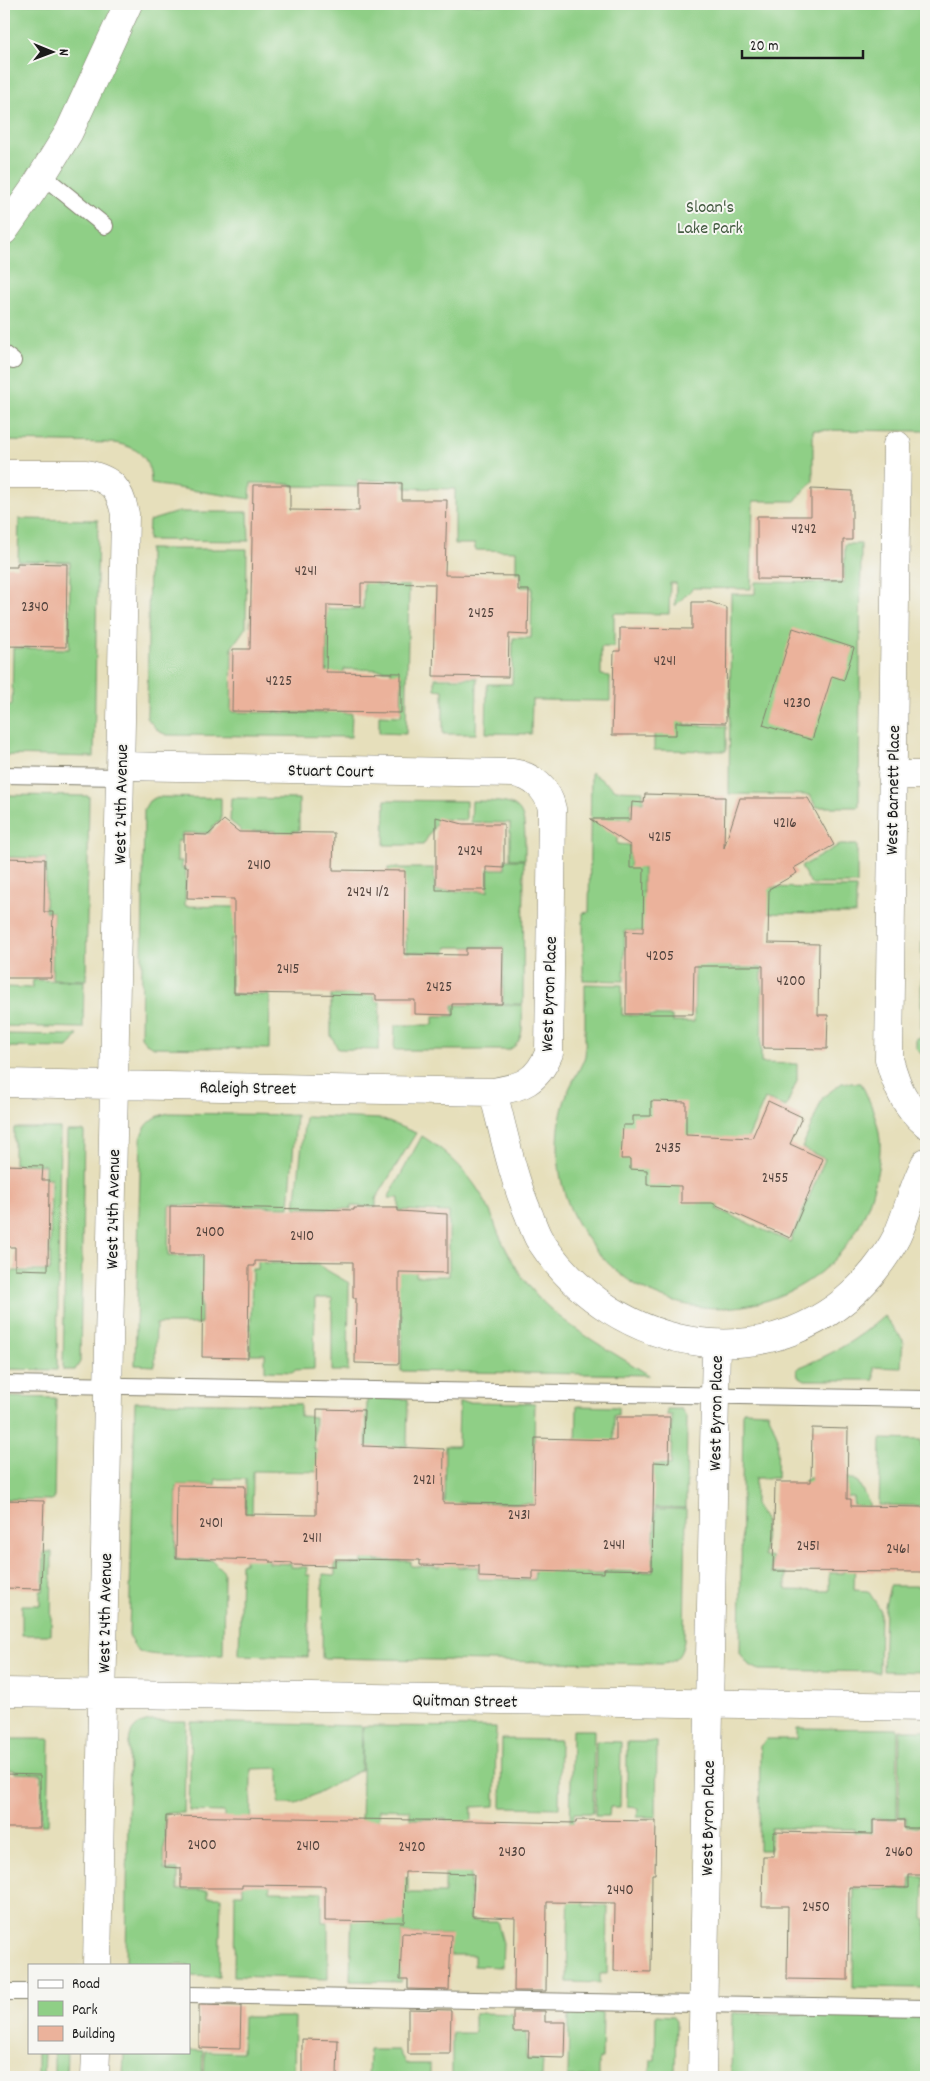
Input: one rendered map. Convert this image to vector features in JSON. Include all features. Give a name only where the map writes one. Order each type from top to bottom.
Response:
[{"type":"street","points":[[4,231],[69,132],[128,4]]},
{"type":"street","name":"West Barnett Place","points":[[897,445],[889,1060],[898,1089],[914,1114],[926,1124]]},
{"type":"street","name":"West 24th Avenue","points":[[4,474],[86,474],[98,477],[109,482],[118,491],[123,502],[125,514],[97,1964]]},
{"type":"street","name":"Stuart Court","points":[[120,772],[513,773],[527,777],[539,785]]},
{"type":"street","points":[[892,775],[926,775]]},
{"type":"street","name":"West Byron Place","points":[[539,785],[548,796],[552,809],[549,1053],[540,1072],[532,1079],[523,1085],[493,1092],[519,1192],[539,1238],[568,1277],[599,1304],[629,1322],[661,1335],[716,1344],[702,2077]]},
{"type":"street","name":"Raleigh Street","points":[[4,1083],[493,1092]]},
{"type":"street","points":[[716,1344],[767,1338],[790,1331],[812,1322],[844,1301],[874,1271],[896,1237],[926,1162]]},
{"type":"street","name":"Quitman Street","points":[[4,1692],[926,1707]]},
{"type":"street","points":[[95,2077],[96,2054]]},
{"type":"lane","points":[[42,175],[105,226]]},
{"type":"lane","points":[[4,775],[120,772]]},
{"type":"lane","points":[[4,1384],[926,1399]]},
{"type":"lane","points":[[4,1992],[28,1992]]},
{"type":"lane","points":[[190,1995],[926,2008]]},
{"type":"green space","name":"Sloan's Lake Park","points":[[4,4],[926,4],[926,431],[813,430],[813,481],[795,501],[753,501],[751,589],[693,588],[675,606],[676,583],[670,583],[669,614],[614,613],[614,647],[601,647],[601,675],[610,676],[610,701],[532,700],[531,734],[486,733],[487,684],[512,684],[513,638],[531,638],[532,587],[521,587],[521,573],[516,573],[516,551],[475,550],[475,544],[455,544],[455,489],[405,488],[405,481],[357,480],[357,487],[251,483],[250,499],[151,484],[149,467],[142,455],[123,445],[114,443],[4,441]]},
{"type":"green space","points":[[178,512],[248,512],[249,541],[148,540],[149,521]]},
{"type":"green space","points":[[19,519],[98,520],[94,757],[4,755],[6,705],[12,705],[13,648],[69,649],[70,562],[18,561]]},
{"type":"green space","points":[[845,544],[861,544],[859,807],[816,807],[810,795],[729,794],[731,594],[755,594],[755,582],[844,583]]},
{"type":"green space","points":[[149,549],[247,549],[246,627],[232,647],[231,712],[326,713],[327,634],[275,633],[261,626],[250,626],[251,607],[363,609],[365,555],[379,555],[378,585],[409,586],[406,734],[379,733],[379,715],[401,716],[402,676],[391,676],[391,670],[344,669],[343,713],[352,713],[351,737],[167,735],[158,731],[147,718]]},
{"type":"green space","points":[[435,678],[477,678],[476,734],[443,734],[443,690],[435,689]]},
{"type":"green space","points":[[654,698],[685,718],[685,725],[726,726],[726,751],[654,750]]},
{"type":"green space","points":[[591,772],[616,790],[643,791],[643,802],[631,802],[631,819],[617,819],[617,844],[630,845],[630,867],[643,868],[643,893],[733,915],[732,968],[762,968],[761,1063],[797,1064],[797,1081],[786,1107],[765,1099],[717,1209],[790,1242],[825,1159],[802,1148],[823,1097],[842,1083],[861,1083],[875,1118],[880,1140],[878,1170],[870,1200],[852,1237],[827,1267],[795,1289],[759,1303],[721,1308],[682,1304],[645,1290],[611,1266],[602,1257],[579,1227],[564,1192],[558,1158],[559,1125],[567,1094],[585,1056],[585,984],[622,985],[622,1015],[672,1016],[672,1022],[694,1022],[696,929],[695,932],[625,931],[624,981],[583,980],[583,913],[589,912]]},
{"type":"green space","points":[[4,795],[89,796],[86,980],[52,979],[53,912],[45,911],[46,858],[4,857]]},
{"type":"green space","points":[[157,797],[221,798],[221,820],[213,826],[209,833],[182,833],[181,841],[177,841],[177,861],[182,861],[182,868],[186,868],[185,906],[280,908],[280,940],[231,939],[231,994],[270,995],[269,1049],[154,1047],[146,1043],[141,1037],[144,809],[149,801]]},
{"type":"green space","points":[[231,798],[299,799],[299,831],[293,831],[292,837],[276,837],[275,831],[253,831],[253,835],[241,835],[241,830],[230,821]]},
{"type":"green space","points":[[385,800],[466,801],[466,820],[439,819],[423,845],[384,845]]},
{"type":"green space","points":[[472,801],[503,803],[513,805],[519,810],[523,817],[525,859],[510,859],[510,823],[471,822]]},
{"type":"green space","points":[[922,843],[926,843],[926,1059],[916,1048],[916,1038],[921,1038]]},
{"type":"green space","points":[[839,845],[857,845],[857,884],[811,884],[801,867]]},
{"type":"green space","points":[[505,860],[524,860],[523,1004],[503,1004],[503,947],[447,947],[446,953],[406,952],[406,929],[373,929],[388,912],[388,868],[434,868],[435,891],[488,891],[488,869],[505,869]]},
{"type":"green space","points":[[723,887],[856,888],[856,914],[722,913]]},
{"type":"green space","points":[[344,942],[375,974],[375,1001],[380,1002],[379,1050],[338,1049],[331,1036],[331,995],[343,995]]},
{"type":"green space","points":[[33,980],[84,981],[83,1028],[4,1026],[4,987],[32,988]]},
{"type":"green space","points":[[453,1005],[522,1005],[522,1031],[518,1042],[508,1050],[394,1050],[395,1025],[433,1025],[433,1016],[454,1016]]},
{"type":"green space","points":[[4,1034],[78,1035],[68,1048],[4,1047]]},
{"type":"green space","points":[[169,1113],[296,1115],[289,1207],[169,1205],[168,1256],[205,1257],[204,1292],[201,1292],[201,1324],[156,1324],[155,1366],[135,1365],[141,1136],[152,1120]]},
{"type":"green space","points":[[305,1116],[381,1119],[416,1133],[376,1199],[376,1207],[351,1206],[351,1209],[295,1208]]},
{"type":"green space","points":[[14,1128],[60,1128],[57,1370],[4,1369],[7,1277],[13,1271],[50,1271],[51,1178],[45,1178],[45,1165],[14,1164]]},
{"type":"green space","points":[[67,1131],[84,1131],[80,1362],[75,1370],[63,1370]]},
{"type":"green space","points":[[422,1136],[442,1150],[468,1176],[490,1210],[499,1235],[515,1265],[546,1305],[573,1327],[649,1375],[401,1371],[402,1314],[385,1314],[386,1262],[417,1262],[416,1276],[449,1276],[449,1212],[399,1210],[399,1198],[388,1198]]},
{"type":"green space","points":[[265,1209],[264,1263],[316,1264],[349,1283],[348,1371],[332,1371],[332,1298],[315,1298],[314,1369],[294,1370],[294,1372],[265,1371],[265,1354],[250,1354],[252,1269],[258,1269],[258,1252]]},
{"type":"green space","points":[[884,1316],[903,1340],[901,1368],[874,1367],[874,1380],[805,1380],[798,1376],[797,1370],[800,1367],[844,1346]]},
{"type":"green space","points":[[4,1397],[56,1398],[54,1500],[4,1499]]},
{"type":"green space","points":[[367,1398],[408,1399],[407,1446],[401,1446],[400,1483],[365,1507]]},
{"type":"green space","points":[[135,1402],[300,1404],[300,1416],[315,1417],[314,1449],[333,1449],[332,1472],[253,1471],[252,1518],[270,1519],[269,1563],[291,1564],[291,1567],[307,1567],[306,1575],[310,1575],[308,1657],[239,1655],[241,1563],[245,1563],[246,1479],[216,1479],[215,1485],[177,1485],[175,1559],[212,1560],[224,1572],[223,1655],[155,1655],[139,1651],[134,1646],[129,1634]]},
{"type":"green space","points":[[459,1402],[535,1403],[533,1482],[543,1482],[543,1504],[459,1502],[458,1567],[478,1567],[478,1579],[534,1580],[535,1569],[587,1570],[587,1574],[605,1574],[606,1571],[653,1572],[655,1509],[686,1509],[684,1641],[682,1650],[675,1660],[662,1664],[322,1658],[323,1574],[335,1575],[335,1564],[362,1564],[363,1508],[377,1509],[376,1561],[411,1561],[411,1566],[440,1567],[440,1561],[443,1561],[445,1446],[458,1446]]},
{"type":"green space","points":[[577,1406],[618,1407],[618,1415],[614,1415],[614,1458],[638,1464],[671,1465],[672,1415],[667,1415],[667,1409],[681,1409],[687,1417],[686,1508],[595,1506],[575,1484]]},
{"type":"green space","points":[[743,1411],[768,1412],[778,1438],[777,1478],[755,1478],[755,1504],[765,1520],[764,1556],[772,1557],[772,1573],[786,1574],[786,1590],[829,1591],[829,1573],[843,1573],[844,1518],[855,1559],[854,1590],[868,1591],[880,1609],[879,1672],[759,1670],[748,1664],[740,1653]]},
{"type":"green space","points":[[881,1439],[921,1440],[921,1446],[926,1447],[926,1506],[879,1505]]},
{"type":"green space","points":[[809,1478],[848,1478],[858,1482],[869,1503],[869,1510],[854,1510],[853,1497],[837,1497],[801,1484]]},
{"type":"green space","points":[[44,1552],[52,1552],[51,1635],[22,1635],[22,1605],[40,1605],[40,1591],[43,1591]]},
{"type":"green space","points":[[923,1576],[926,1576],[926,1672],[883,1671],[885,1606],[890,1586],[923,1586]]},
{"type":"green space","points":[[151,1721],[186,1721],[184,1813],[165,1813],[164,1870],[178,1870],[178,1890],[208,1890],[208,1897],[221,1897],[219,1977],[190,1976],[190,1964],[126,1964],[129,1743],[133,1730],[142,1723]]},
{"type":"green space","points":[[191,1722],[362,1726],[361,1770],[296,1804],[279,1804],[279,1768],[251,1769],[250,1869],[270,1870],[270,1891],[322,1892],[322,1922],[328,1922],[328,1979],[234,1976],[235,1894],[243,1894],[243,1862],[224,1819],[224,1812],[189,1811]]},
{"type":"green space","points":[[363,1726],[496,1727],[495,1806],[472,1807],[470,1921],[497,1921],[503,1943],[502,1967],[474,1966],[474,1955],[450,1955],[450,1935],[402,1933],[401,1982],[350,1981],[352,1902],[362,1876],[408,1877],[408,1893],[445,1893],[446,1819],[410,1819],[410,1810],[379,1809],[378,1825],[361,1825]]},
{"type":"green space","points":[[797,1728],[898,1729],[897,1819],[871,1819],[870,1885],[855,1886],[855,1829],[771,1828],[770,1850],[759,1850],[760,1746],[767,1739],[797,1739]]},
{"type":"green space","points":[[572,1730],[594,1730],[593,1813],[574,1813],[573,1874],[584,1875],[584,1906],[608,1906],[607,1973],[600,1973],[600,1983],[567,1982]]},
{"type":"green space","points":[[900,1730],[926,1730],[926,1826],[906,1826],[906,1818],[899,1817]]},
{"type":"green space","points":[[5,1739],[50,1739],[48,1825],[41,1825],[42,1774],[15,1773],[14,1770],[4,1770]]},
{"type":"green space","points":[[502,1739],[560,1740],[559,1808],[501,1807]]},
{"type":"green space","points":[[596,1741],[621,1742],[620,1807],[610,1807],[609,1816],[595,1816]]},
{"type":"green space","points":[[627,1742],[657,1742],[656,1817],[637,1817],[638,1808],[627,1807]]},
{"type":"green space","points":[[911,1877],[924,1877],[923,1918],[926,1919],[926,1988],[853,1987],[854,1888],[910,1889]]},
{"type":"green space","points":[[569,2012],[603,2013],[602,2058],[599,2058],[599,2077],[568,2077]]},
{"type":"green space","points":[[474,2013],[527,2014],[526,2059],[543,2060],[542,2077],[452,2077],[452,2033],[474,2033]]},
{"type":"green space","points":[[732,2013],[923,2016],[923,2077],[731,2077]]},
{"type":"green space","points":[[656,2015],[672,2016],[676,2021],[675,2077],[650,2077],[651,2060],[655,2060]]},
{"type":"green space","points":[[243,2017],[295,2017],[294,2077],[204,2077],[205,2051],[242,2052]]},
{"type":"green space","points":[[190,2050],[203,2051],[202,2077],[123,2077],[124,2054],[190,2054]]},
{"type":"green space","points":[[369,2050],[398,2050],[406,2064],[430,2064],[430,2077],[368,2077]]},
{"type":"green space","points":[[37,2054],[44,2054],[43,2077],[37,2077]]},
{"type":"green space","points":[[54,2054],[67,2054],[66,2077],[54,2077]]},
{"type":"building","points":[[359,482],[402,483],[402,500],[447,500],[445,575],[518,576],[518,590],[529,590],[528,635],[509,634],[508,677],[433,676],[435,584],[361,583],[361,606],[327,605],[326,672],[401,673],[401,713],[232,711],[233,649],[250,649],[253,485],[290,485],[290,510],[359,511]]},
{"type":"building","points":[[811,489],[852,491],[852,540],[843,540],[843,580],[757,579],[757,516],[811,516]]},
{"type":"building","points":[[17,563],[67,564],[66,647],[4,646],[4,567],[17,567]]},
{"type":"building","points":[[692,602],[710,602],[727,608],[726,723],[676,722],[676,735],[612,735],[614,651],[620,651],[620,628],[692,629]]},
{"type":"building","points":[[793,628],[854,648],[844,680],[832,676],[812,740],[763,725]]},
{"type":"building","points":[[645,794],[725,797],[724,848],[740,798],[808,798],[834,845],[794,868],[797,873],[769,889],[768,943],[819,944],[818,1015],[828,1015],[827,1049],[763,1048],[763,966],[694,966],[693,1014],[626,1014],[626,931],[643,932],[644,868],[630,868],[630,845],[590,819],[631,819],[632,802],[644,803]]},
{"type":"building","points":[[436,817],[463,824],[504,824],[504,868],[486,867],[486,890],[436,890]]},
{"type":"building","points":[[224,820],[239,832],[334,833],[333,870],[405,871],[404,954],[466,955],[466,948],[503,948],[502,1004],[452,1004],[452,1015],[415,1014],[415,1000],[376,1000],[376,995],[234,993],[234,899],[187,898],[188,867],[184,867],[184,834],[208,835]]},
{"type":"building","points":[[4,858],[45,859],[44,912],[53,912],[51,978],[4,978]]},
{"type":"building","points":[[651,1101],[686,1102],[686,1135],[752,1138],[768,1101],[802,1117],[790,1144],[823,1159],[790,1238],[712,1203],[681,1203],[681,1186],[647,1185],[647,1170],[630,1169],[630,1159],[621,1159],[623,1125],[633,1125],[633,1116],[651,1116]]},
{"type":"building","points":[[4,1165],[43,1166],[42,1180],[49,1180],[48,1270],[15,1269],[15,1247],[4,1247]]},
{"type":"building","points":[[170,1206],[354,1210],[354,1208],[398,1208],[398,1211],[447,1214],[447,1273],[399,1272],[399,1364],[355,1363],[356,1298],[353,1298],[353,1262],[255,1261],[255,1266],[249,1266],[248,1358],[202,1357],[203,1255],[170,1255]]},
{"type":"building","points":[[317,1409],[364,1410],[363,1446],[444,1449],[443,1503],[534,1504],[535,1438],[616,1440],[616,1417],[670,1417],[669,1463],[654,1462],[652,1570],[604,1569],[604,1573],[533,1571],[533,1579],[479,1577],[479,1566],[420,1565],[420,1560],[335,1559],[335,1566],[292,1565],[292,1563],[270,1562],[270,1560],[176,1558],[177,1485],[245,1486],[245,1514],[316,1515]]},
{"type":"building","points":[[812,1428],[848,1429],[847,1499],[851,1499],[851,1506],[926,1507],[926,1572],[773,1571],[775,1482],[811,1482]]},
{"type":"building","points":[[4,1500],[44,1501],[41,1589],[4,1588]]},
{"type":"building","points":[[4,1774],[40,1775],[40,1828],[4,1828]]},
{"type":"building","points":[[166,1816],[576,1823],[576,1820],[656,1821],[655,1874],[652,1874],[651,1972],[614,1971],[615,1903],[547,1902],[546,1991],[514,1991],[515,1918],[472,1916],[474,1874],[405,1872],[404,1922],[325,1921],[325,1886],[242,1885],[242,1888],[181,1888],[181,1868],[165,1867]]},
{"type":"building","points":[[873,1820],[904,1820],[904,1828],[926,1828],[926,1875],[909,1875],[909,1888],[849,1887],[848,1980],[787,1979],[788,1906],[762,1906],[763,1856],[774,1856],[774,1832],[873,1834]]},
{"type":"building","points":[[402,1933],[451,1935],[449,1990],[408,1989],[408,1979],[400,1979]]},
{"type":"building","points":[[199,2005],[241,2006],[240,2049],[199,2048]]},
{"type":"building","points":[[408,2009],[451,2010],[450,2054],[408,2054]]},
{"type":"building","points":[[513,2011],[545,2011],[545,2022],[566,2022],[565,2058],[528,2057],[529,2032],[513,2032]]},
{"type":"building","points":[[302,2039],[338,2040],[337,2077],[302,2077]]}]
